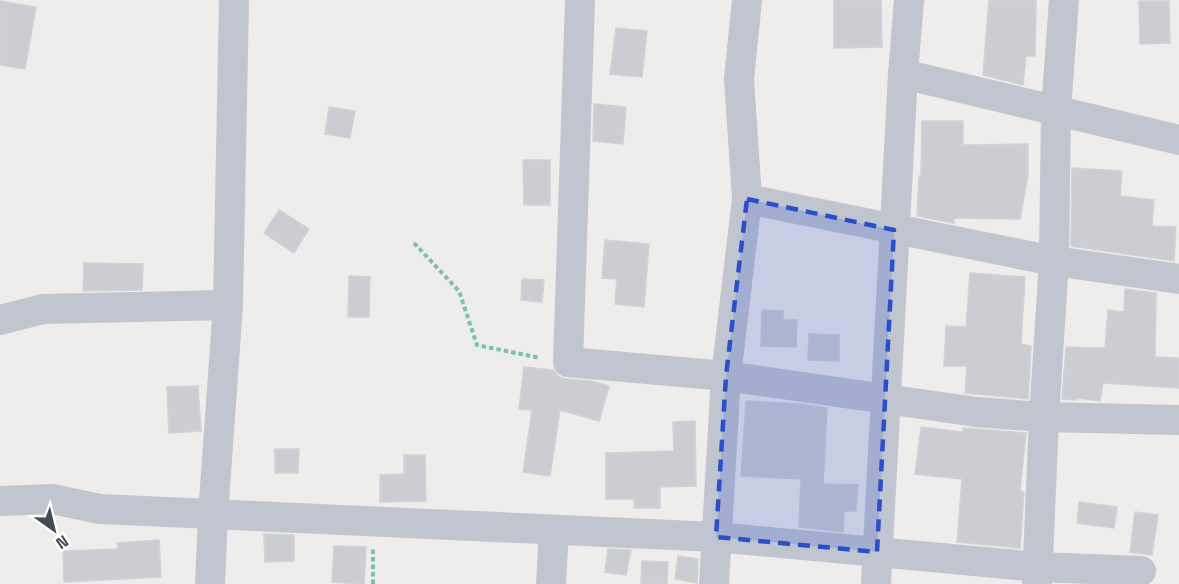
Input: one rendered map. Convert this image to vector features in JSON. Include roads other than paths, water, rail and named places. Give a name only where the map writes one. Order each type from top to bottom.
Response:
[{"type":"street","points":[[210,584],[228,305],[234,0]]},
{"type":"street","points":[[580,0],[568,362],[726,376],[976,412],[1044,417],[1179,420]]},
{"type":"street","points":[[714,584],[726,376],[747,199],[739,79],[747,0]]},
{"type":"street","points":[[876,584],[894,230],[909,0]]},
{"type":"street","points":[[1038,576],[1044,417],[1054,261],[1056,110],[1064,0]]},
{"type":"street","points":[[903,74],[1179,140]]},
{"type":"street","points":[[747,199],[1054,261],[1179,279]]},
{"type":"street","points":[[0,320],[43,309],[228,305]]},
{"type":"street","points":[[0,501],[52,499],[100,509],[717,537],[877,552],[1038,576],[1141,571]]},
{"type":"street","points":[[551,584],[554,530]]}]
